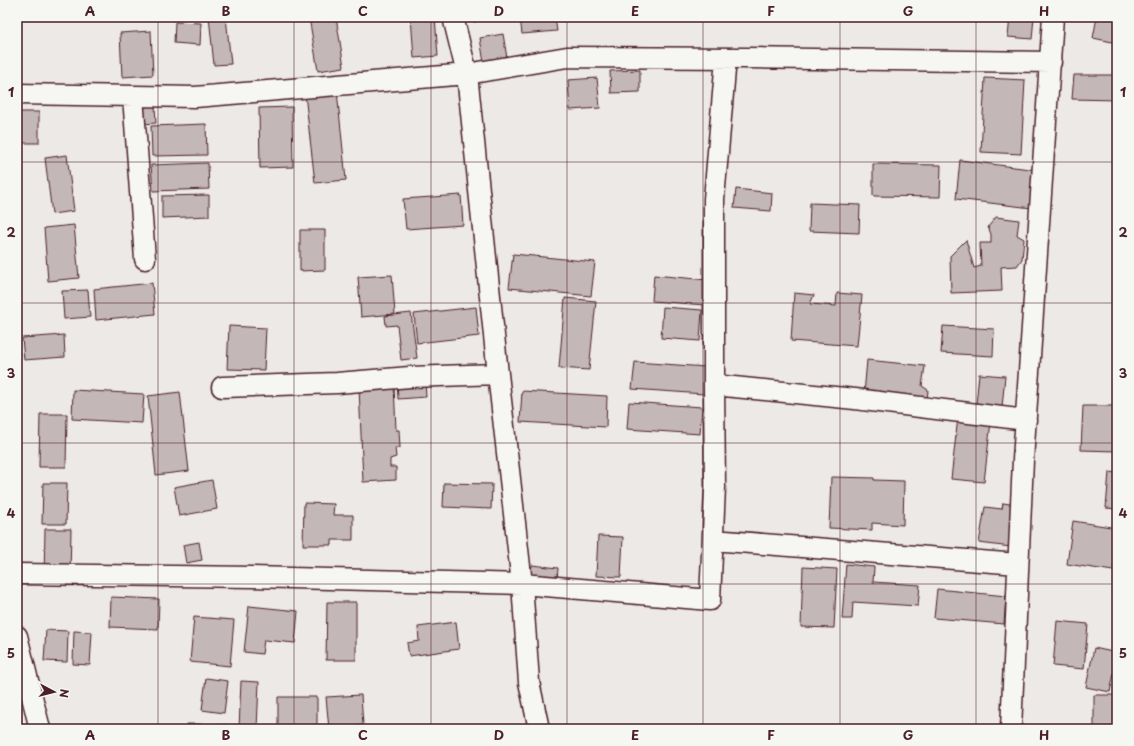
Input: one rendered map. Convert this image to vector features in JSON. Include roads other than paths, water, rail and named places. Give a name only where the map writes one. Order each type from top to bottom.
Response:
[{"type":"street","points":[[453,17],[466,74],[522,584],[528,682],[539,729]]},
{"type":"street","points":[[1011,729],[1026,420],[1053,17]]},
{"type":"street","points":[[17,94],[195,97],[466,74],[567,57],[1050,62]]},
{"type":"street","points":[[17,574],[252,577],[522,584],[710,600],[715,487],[714,199],[726,58]]},
{"type":"street","points":[[133,96],[145,259]]},
{"type":"street","points":[[222,386],[337,383],[410,377],[498,374]]},
{"type":"street","points":[[714,385],[855,399],[1026,420]]},
{"type":"street","points":[[713,540],[1018,564]]},
{"type":"street","points":[[17,636],[40,729]]}]
